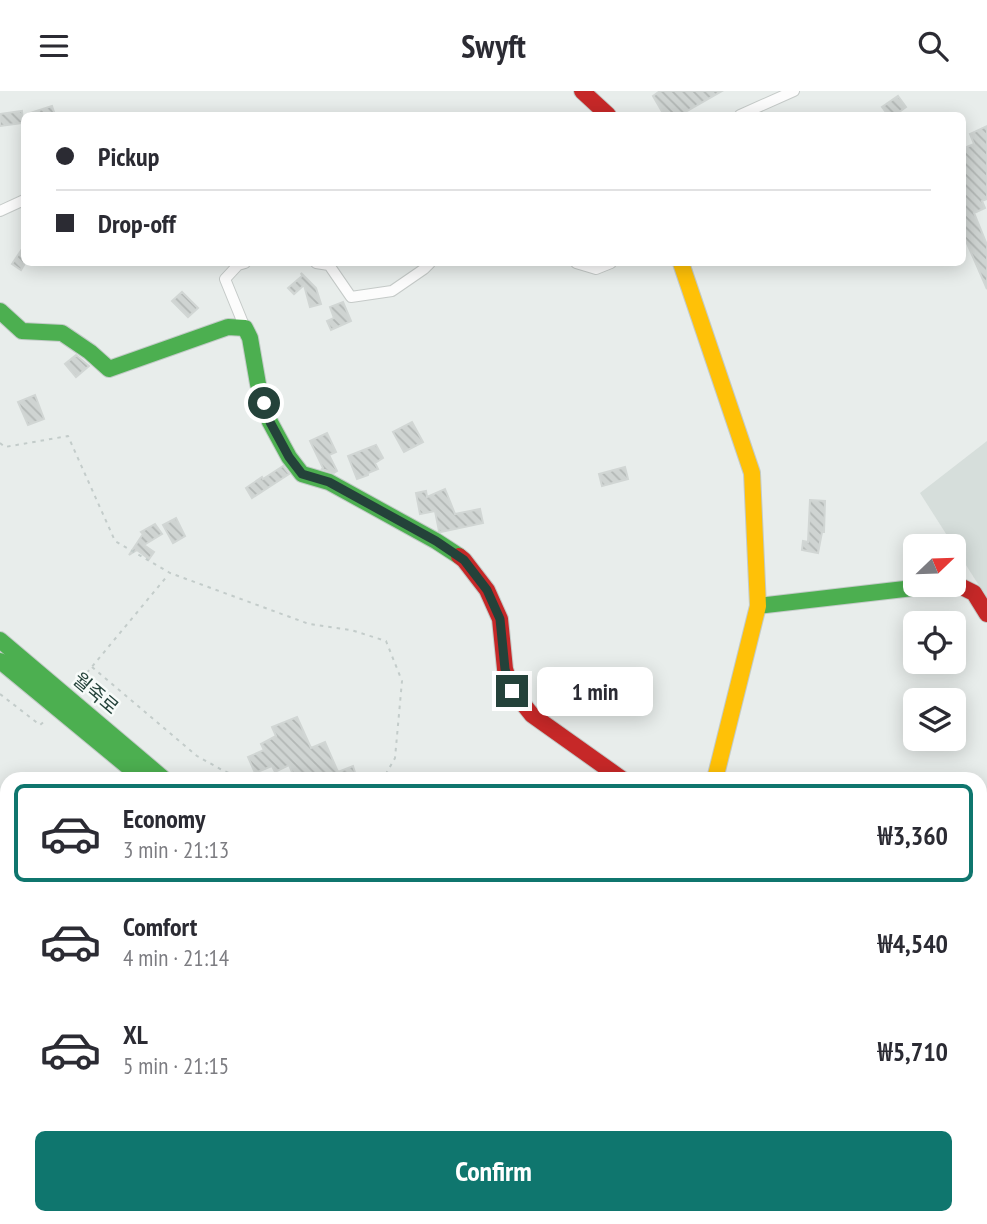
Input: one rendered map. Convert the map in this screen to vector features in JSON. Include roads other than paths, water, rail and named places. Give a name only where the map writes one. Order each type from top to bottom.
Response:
[{"type":"street","points":[[582,91],[605,112]]},
{"type":"street","points":[[747,112],[794,91]]},
{"type":"street","points":[[0,211],[21,201]]},
{"type":"street","points":[[237,266],[225,279],[250,338],[258,384],[270,422],[289,457],[302,474],[329,482],[436,541],[464,560],[487,590],[500,619],[505,669],[512,691],[532,715],[612,772]]},
{"type":"street","points":[[330,266],[351,297],[392,291],[427,266]]},
{"type":"street","points":[[586,266],[596,269],[604,266]]},
{"type":"street","points":[[682,266],[752,473],[758,606],[717,772]]},
{"type":"street","points":[[0,311],[22,331],[62,333],[109,369],[228,327],[245,328]]},
{"type":"street","points":[[758,606],[903,589]]},
{"type":"street","points":[[966,589],[974,593],[987,614]]},
{"type":"street","name":"월죽로","points":[[0,640],[156,772]]},
{"type":"street","name":"월죽로","points":[[0,661],[135,772]]}]
